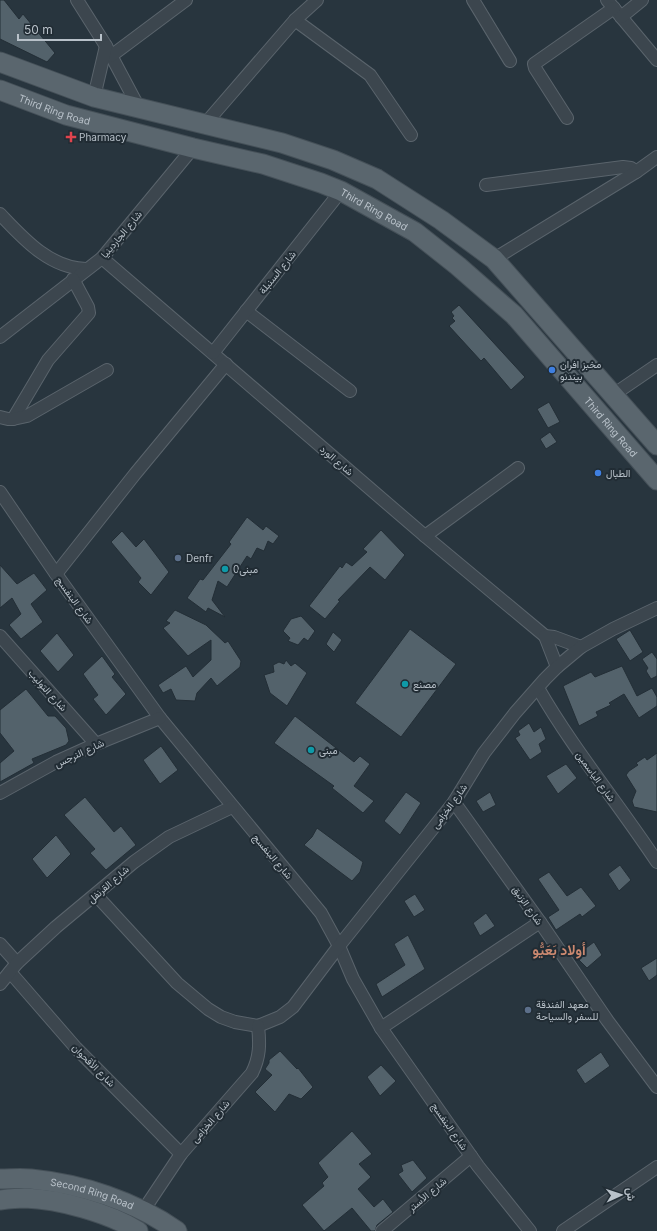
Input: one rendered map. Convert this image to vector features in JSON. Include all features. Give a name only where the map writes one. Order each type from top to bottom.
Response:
[{"type":"main road","points":[[0,62],[94,97],[282,143],[333,160],[377,179],[441,220],[494,259],[657,445]]},
{"type":"main road","name":"Third Ring Road","points":[[2,92],[66,115],[193,148],[263,164],[341,191],[415,232],[458,266],[514,314],[657,480]]},
{"type":"main road","name":"Second Ring Road","points":[[0,1179],[30,1179],[65,1184],[112,1197],[162,1220],[177,1231]]},
{"type":"main road","name":"Second Ring Road","points":[[0,1200],[25,1198],[51,1201],[97,1213],[119,1221],[138,1231]]},
{"type":"street","points":[[77,0],[109,51],[139,108]]},
{"type":"street","points":[[94,97],[109,51],[186,0]]},
{"type":"street","points":[[205,124],[295,20],[317,0]]},
{"type":"street","points":[[473,0],[510,61]]},
{"type":"street","points":[[566,118],[534,64],[614,8],[642,0]]},
{"type":"street","points":[[614,8],[657,60]]},
{"type":"street","points":[[295,20],[370,75],[411,135]]},
{"type":"street","name":"شارع الجاردينيا","points":[[0,337],[86,268],[102,258],[193,148]]},
{"type":"street","points":[[494,259],[657,158]]},
{"type":"street","points":[[486,185],[623,167],[631,168],[636,172]]},
{"type":"street","name":"شارع السنبلة","points":[[212,353],[341,191]]},
{"type":"street","points":[[0,214],[27,241],[57,263],[74,268],[86,268]]},
{"type":"street","name":"شارع الورد","points":[[102,258],[425,536],[545,636],[581,647]]},
{"type":"street","points":[[13,419],[48,360],[89,313],[88,307],[73,279]]},
{"type":"street","points":[[246,311],[350,391]]},
{"type":"street","points":[[56,574],[135,474],[226,364]]},
{"type":"street","points":[[613,395],[657,365]]},
{"type":"street","points":[[0,417],[13,419],[27,416],[107,370]]},
{"type":"street","points":[[425,536],[518,468]]},
{"type":"street","name":"شارع البنفسج","points":[[0,492],[56,574],[160,718],[321,913],[339,946],[353,979],[381,1028],[471,1156],[530,1231]]},
{"type":"street","name":"شارع الخزامى","points":[[143,1211],[181,1154],[252,1073],[257,1063],[259,1054],[258,1026],[280,1017],[293,1006],[454,802],[484,753],[515,713],[557,667],[581,647],[613,629],[657,608]]},
{"type":"street","name":"شارع التوليب","points":[[0,636],[96,744]]},
{"type":"street","points":[[545,636],[557,667]]},
{"type":"street","name":"شارع الياسمين","points":[[538,688],[566,734],[657,862]]},
{"type":"street","name":"شارع النرجس","points":[[0,793],[56,762],[160,718]]},
{"type":"street","name":"شارع الزنبق","points":[[454,802],[540,922],[607,1020],[657,1087]]},
{"type":"street","name":"شارع القرنفل","points":[[0,984],[14,968],[56,927],[134,862],[169,837],[232,807]]},
{"type":"street","points":[[96,895],[177,983],[208,1009],[221,1017],[236,1022],[258,1026]]},
{"type":"street","points":[[381,1028],[540,922]]},
{"type":"street","name":"شارع الأقحوان","points":[[0,944],[14,968],[76,1048],[181,1154]]},
{"type":"street","name":"شارع الأستر","points":[[382,1231],[471,1156]]},
{"type":"street","points":[[563,1231],[657,1167]]},
{"type":"building","points":[[0,0],[4,0],[19,19],[23,14],[55,53],[47,62],[0,39]]},
{"type":"building","points":[[459,305],[525,377],[511,390],[484,358],[481,361],[449,326],[455,321],[452,318],[454,316],[451,312]]},
{"type":"building","points":[[549,402],[560,422],[548,428],[537,409]]},
{"type":"building","points":[[550,432],[557,442],[546,449],[540,439]]},
{"type":"building","points":[[247,517],[263,530],[266,526],[279,536],[273,544],[268,541],[264,551],[257,548],[251,559],[247,556],[227,587],[218,581],[212,600],[225,617],[208,608],[206,612],[187,598],[200,579],[203,580],[231,544],[229,542]]},
{"type":"building","points":[[381,530],[405,555],[385,580],[370,567],[338,600],[340,601],[325,619],[309,606],[340,566],[342,568],[346,562],[352,566],[367,552],[363,549]]},
{"type":"building","points":[[122,531],[136,547],[144,539],[169,572],[151,595],[138,582],[141,578],[111,542]]},
{"type":"building","points":[[0,565],[17,584],[34,573],[47,590],[31,604],[43,622],[21,639],[9,625],[21,614],[12,598],[0,608]]},
{"type":"building","points":[[175,610],[206,625],[225,643],[228,641],[241,661],[240,667],[217,686],[211,678],[197,693],[195,701],[176,700],[171,689],[163,693],[158,685],[186,666],[193,677],[211,660],[211,640],[188,656],[163,628],[170,623],[166,621]]},
{"type":"building","points":[[301,616],[315,631],[308,641],[304,638],[298,645],[288,641],[290,638],[283,631],[291,619]]},
{"type":"building","name":"مصنع","points":[[410,629],[456,664],[401,737],[355,703]]},
{"type":"building","points":[[630,630],[643,652],[630,661],[616,639]]},
{"type":"building","points":[[333,632],[342,640],[334,652],[326,644]]},
{"type":"building","points":[[57,633],[74,655],[58,672],[40,651]]},
{"type":"building","points":[[652,652],[657,659],[657,676],[651,679],[646,671],[648,668],[642,659]]},
{"type":"building","points":[[102,656],[115,674],[112,677],[126,694],[106,715],[93,699],[98,695],[83,674]]},
{"type":"building","points":[[286,660],[291,666],[295,663],[307,673],[287,706],[270,693],[264,675],[274,672],[273,665],[279,662],[284,664]]},
{"type":"building","points":[[622,666],[637,696],[652,688],[657,697],[657,706],[639,718],[624,694],[609,703],[611,705],[596,712],[598,716],[579,726],[563,686],[591,672],[595,677]]},
{"type":"building","points":[[26,689],[48,716],[55,716],[66,728],[69,741],[66,745],[32,759],[34,763],[0,782],[0,763],[14,751],[0,733],[0,710]]},
{"type":"building","name":"مبنى","points":[[295,716],[354,762],[360,756],[370,764],[354,786],[374,801],[363,813],[332,788],[334,786],[274,743]]},
{"type":"building","points":[[529,723],[534,732],[541,727],[546,739],[539,744],[542,752],[530,760],[515,738],[520,735],[518,731]]},
{"type":"building","points":[[161,746],[178,770],[160,784],[143,760]]},
{"type":"building","points":[[657,753],[657,812],[634,807],[632,801],[636,791],[626,775],[638,765],[636,763],[645,757],[647,760]]},
{"type":"building","points":[[566,764],[577,778],[558,794],[546,776]]},
{"type":"building","points":[[406,792],[421,803],[400,835],[384,821]]},
{"type":"building","points":[[490,792],[496,805],[483,812],[476,801]]},
{"type":"building","points":[[85,797],[114,832],[121,826],[136,845],[106,870],[90,853],[95,849],[64,815]]},
{"type":"building","points":[[317,828],[363,862],[360,872],[352,881],[304,845],[312,837]]},
{"type":"building","points":[[56,835],[71,854],[47,878],[32,859]]},
{"type":"building","points":[[620,865],[631,880],[619,891],[608,874]]},
{"type":"building","points":[[549,872],[567,896],[581,887],[596,906],[582,917],[580,914],[556,930],[548,917],[559,910],[538,879]]},
{"type":"building","points":[[415,894],[425,910],[414,917],[404,901]]},
{"type":"building","points":[[486,913],[495,926],[480,936],[473,923]]},
{"type":"building","points":[[408,935],[425,969],[382,997],[376,984],[405,965],[394,944]]},
{"type":"building","points":[[594,942],[602,955],[587,968],[575,956]]},
{"type":"building","points":[[657,958],[657,975],[649,981],[641,968]]},
{"type":"building","points":[[280,1051],[297,1069],[298,1068],[313,1087],[301,1099],[289,1094],[275,1112],[255,1092],[272,1075],[265,1069],[269,1063],[269,1060]]},
{"type":"building","points":[[601,1052],[610,1066],[585,1084],[576,1070]]},
{"type":"building","points":[[381,1065],[396,1081],[380,1096],[367,1077]]},
{"type":"building","points":[[352,1131],[372,1154],[359,1164],[371,1177],[358,1189],[374,1207],[383,1199],[393,1212],[377,1225],[375,1231],[371,1231],[352,1208],[324,1231],[302,1205],[324,1186],[322,1183],[328,1177],[318,1163]]},
{"type":"building","points":[[413,1160],[427,1178],[412,1192],[398,1174],[403,1171],[401,1165]]},
{"type":"place","name":"Pharmacy","points":[[71,137]]},
{"type":"place","name":"مخبز افران بيندنو","points":[[552,370]]},
{"type":"place","name":"الطبال","points":[[598,473]]},
{"type":"place","name":"Denfr","points":[[178,558]]},
{"type":"place","name":"مبنى0","points":[[225,569]]},
{"type":"place","name":"مصنع","points":[[405,684]]},
{"type":"place","name":"مبنى","points":[[311,750]]},
{"type":"place","name":"معهد الفندقة للسفر والسياحة","points":[[528,1010]]},
{"type":"district","name":"أولاد بَعَيُّو","points":[[559,949]]}]
